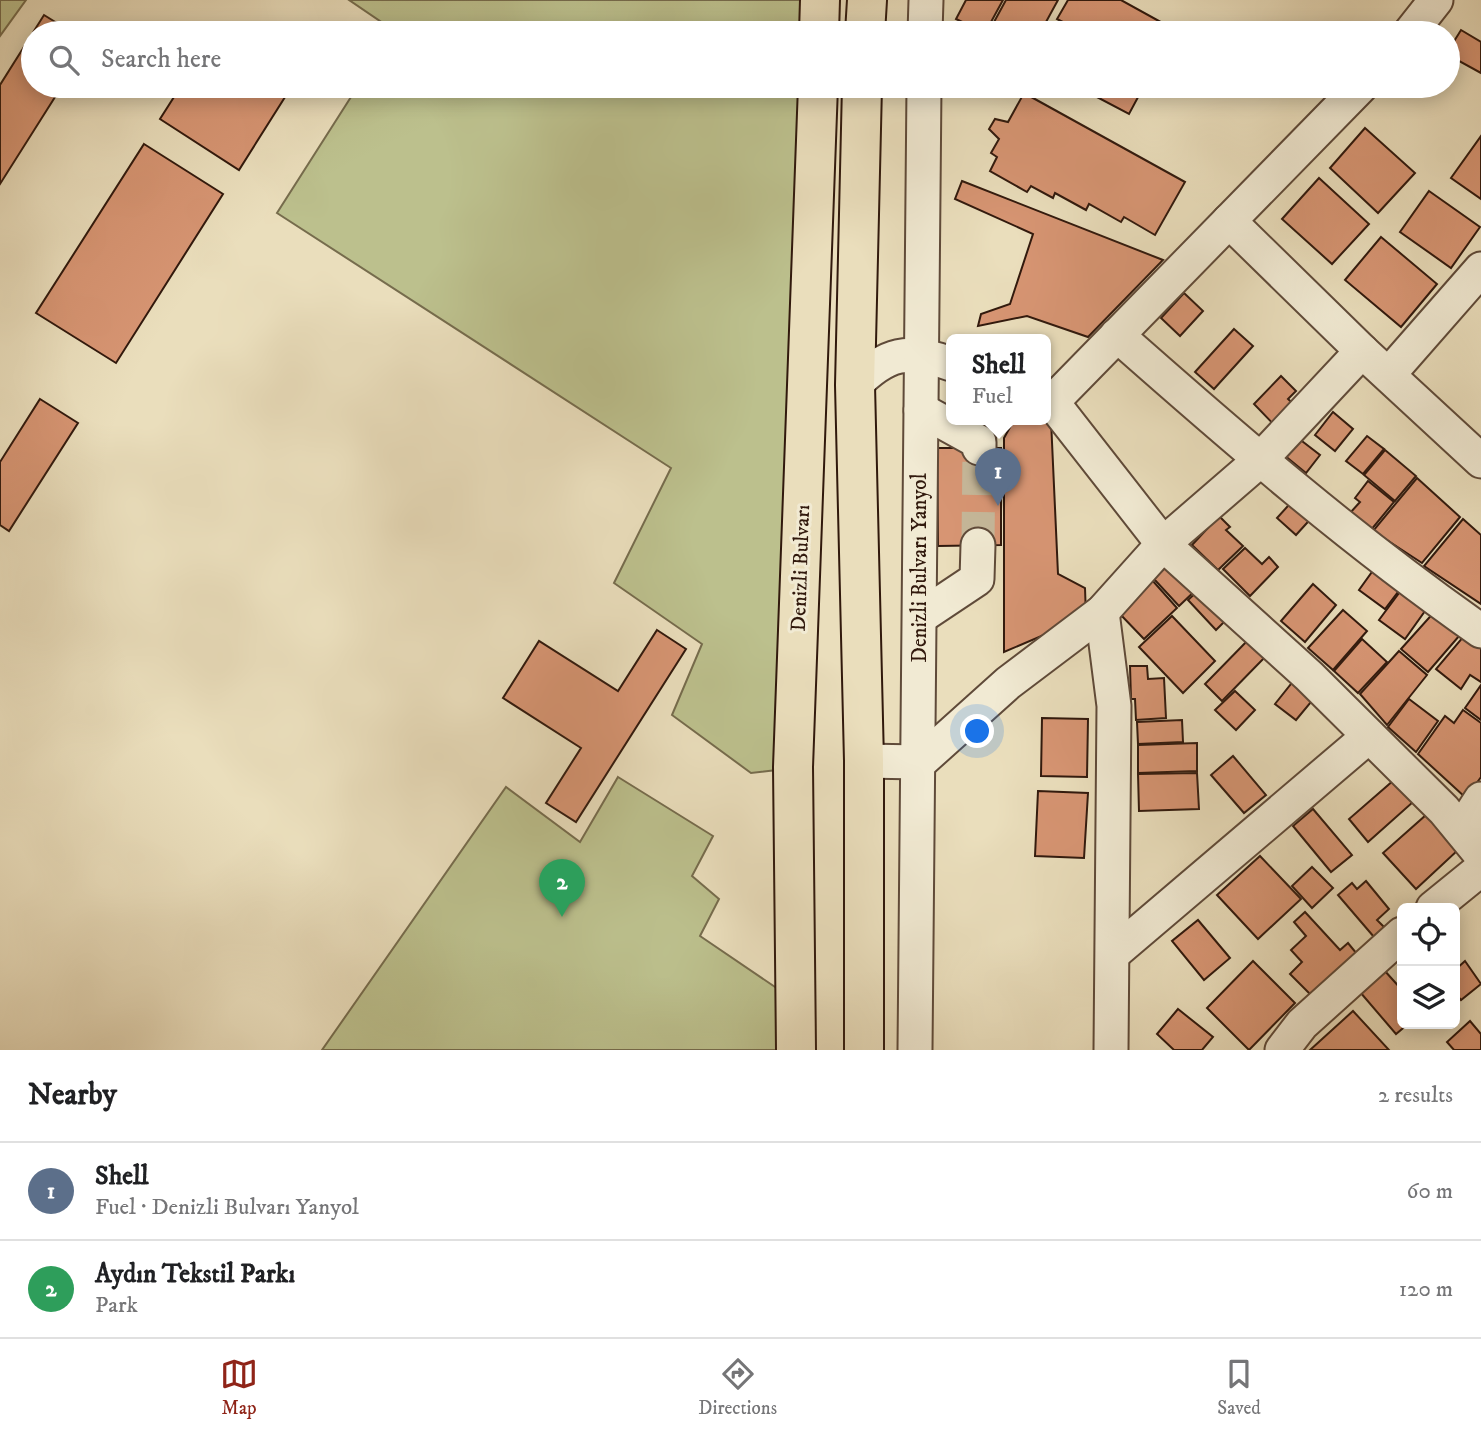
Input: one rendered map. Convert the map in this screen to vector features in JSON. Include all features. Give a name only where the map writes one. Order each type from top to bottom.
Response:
[{"type":"highway","points":[[819,21],[820,0]]},
{"type":"highway","points":[[866,21],[867,0]]},
{"type":"highway","name":"Denizli Bulvarı","points":[[796,1050],[793,767],[818,98]]},
{"type":"highway","points":[[862,98],[855,385],[864,761],[863,1050]]},
{"type":"street","points":[[925,21],[926,0]]},
{"type":"street","points":[[1419,21],[1436,0]]},
{"type":"street","name":"Denizli Bulvarı Yanyol","points":[[915,1050],[920,762],[921,410],[936,358],[925,98]]},
{"type":"street","points":[[1051,399],[1349,98]]},
{"type":"street","points":[[1228,221],[1481,461]]},
{"type":"street","points":[[1389,374],[1481,268]]},
{"type":"street","points":[[1117,335],[1259,461],[1346,533],[1481,631]]},
{"type":"street","points":[[864,761],[920,762],[1009,683],[1102,612],[1163,544],[1259,461],[1362,351]]},
{"type":"street","points":[[855,385],[877,363],[936,358]]},
{"type":"street","points":[[1051,404],[1163,544],[1309,676],[1471,843]]},
{"type":"street","points":[[921,410],[946,424]]},
{"type":"street","points":[[948,425],[979,442],[979,448]]},
{"type":"street","points":[[920,617],[977,579],[978,545]]},
{"type":"street","points":[[1102,612],[1114,706],[1114,953],[1111,1050]]},
{"type":"street","points":[[1114,953],[1369,736]]},
{"type":"street","points":[[1471,843],[1481,799]]},
{"type":"street","points":[[1439,903],[1481,869]]},
{"type":"street","points":[[1282,1050],[1302,1024],[1397,938]]},
{"type":"green space","points":[[0,0],[26,0],[0,36]]},
{"type":"green space","points":[[349,0],[805,0],[804,21],[380,21]]},
{"type":"green space","points":[[350,98],[804,98],[785,769],[751,773],[672,715],[702,644],[614,583],[671,468],[277,213]]},
{"type":"green space","points":[[618,777],[713,836],[692,876],[719,899],[700,936],[778,989],[777,1050],[322,1050],[506,787],[580,842]]},
{"type":"building","points":[[966,0],[1003,0],[992,21],[956,19]]},
{"type":"building","points":[[1006,0],[1058,0],[1047,21],[995,21]]},
{"type":"building","points":[[1068,0],[1121,0],[1159,21],[1061,21],[1057,19]]},
{"type":"building","points":[[44,15],[54,21],[40,21]]},
{"type":"building","points":[[1460,32],[1481,42],[1481,73],[1460,62]]},
{"type":"building","points":[[21,52],[21,98],[54,98],[0,184],[0,85]]},
{"type":"building","points":[[173,98],[284,98],[239,170],[160,119]]},
{"type":"building","points":[[1021,98],[1033,98],[1185,182],[1155,235],[1124,217],[1121,222],[1089,204],[1086,210],[1055,193],[1053,198],[1031,186],[1027,192],[990,171],[997,157],[991,153],[999,139],[989,129],[995,119],[1008,122]]},
{"type":"building","points":[[1099,98],[1138,98],[1129,114]]},
{"type":"building","points":[[1365,128],[1415,173],[1378,213],[1330,168]]},
{"type":"building","points":[[1481,136],[1481,199],[1451,178]]},
{"type":"building","points":[[144,144],[223,194],[116,363],[36,313]]},
{"type":"building","points":[[1319,178],[1369,224],[1332,264],[1282,219]]},
{"type":"building","points":[[962,181],[1163,260],[1088,337],[1027,316],[978,326],[981,314],[1010,304],[1033,234],[955,199]]},
{"type":"building","points":[[1429,191],[1480,227],[1451,268],[1400,232]]},
{"type":"building","points":[[1381,237],[1437,284],[1401,327],[1345,280]]},
{"type":"building","points":[[1184,293],[1203,311],[1180,336],[1161,318]]},
{"type":"building","points":[[1234,329],[1253,346],[1214,389],[1195,372]]},
{"type":"building","points":[[1281,376],[1296,391],[1288,399],[1301,411],[1281,432],[1254,404]]},
{"type":"building","points":[[40,399],[78,423],[9,531],[0,525],[0,462]]},
{"type":"building","points":[[1333,412],[1353,429],[1335,451],[1315,435]]},
{"type":"building","points":[[1051,420],[1058,574],[1085,588],[1086,617],[1004,652],[1004,438],[1011,425],[1051,425]]},
{"type":"building","points":[[1367,436],[1384,449],[1363,474],[1346,461]]},
{"type":"building","points":[[1298,438],[1320,455],[1306,473],[1284,455]]},
{"type":"building","points":[[937,448],[1001,448],[1001,545],[938,546]]},
{"type":"building","points":[[1385,450],[1416,476],[1395,501],[1364,475]]},
{"type":"building","points":[[1417,478],[1460,517],[1422,563],[1373,531]]},
{"type":"building","points":[[1368,481],[1394,502],[1371,530],[1350,513],[1360,502],[1355,498]]},
{"type":"building","points":[[1297,496],[1316,513],[1296,535],[1277,518]]},
{"type":"building","points":[[1219,516],[1230,527],[1226,530],[1243,546],[1218,570],[1192,545]]},
{"type":"building","points":[[1463,519],[1481,535],[1481,604],[1424,566]]},
{"type":"building","points":[[1245,548],[1262,564],[1269,557],[1278,567],[1250,596],[1223,569]]},
{"type":"building","points":[[1173,560],[1199,587],[1179,606],[1154,579]]},
{"type":"building","points":[[1377,565],[1404,584],[1385,609],[1359,590]]},
{"type":"building","points":[[1152,580],[1177,608],[1144,639],[1118,612]]},
{"type":"building","points":[[1313,584],[1336,605],[1305,642],[1281,621]]},
{"type":"building","points":[[1405,585],[1430,604],[1405,639],[1379,620]]},
{"type":"building","points":[[1201,588],[1229,617],[1216,630],[1188,600]]},
{"type":"building","points":[[1343,610],[1367,631],[1333,670],[1308,648]]},
{"type":"building","points":[[1436,610],[1466,628],[1428,672],[1401,649]]},
{"type":"building","points":[[1172,616],[1215,661],[1183,693],[1139,647]]},
{"type":"building","points":[[657,630],[686,649],[576,822],[546,803],[581,748],[503,698],[539,641],[618,691]]},
{"type":"building","points":[[1469,630],[1481,638],[1481,682],[1470,675],[1461,689],[1436,669]]},
{"type":"building","points":[[1251,637],[1268,654],[1222,701],[1205,684]]},
{"type":"building","points":[[1362,639],[1387,662],[1358,693],[1334,671]]},
{"type":"building","points":[[1399,651],[1427,675],[1387,725],[1360,694]]},
{"type":"building","points":[[1130,666],[1147,666],[1148,679],[1164,678],[1166,718],[1136,720],[1135,699],[1131,699]]},
{"type":"building","points":[[1295,679],[1316,696],[1296,720],[1275,704]]},
{"type":"building","points":[[1481,685],[1481,720],[1465,708]]},
{"type":"building","points":[[1235,691],[1255,710],[1236,730],[1215,710]]},
{"type":"building","points":[[1409,699],[1438,721],[1416,752],[1388,727]]},
{"type":"building","points":[[1463,710],[1481,723],[1481,777],[1466,798],[1418,754],[1445,716],[1454,723]]},
{"type":"building","points":[[1042,718],[1088,719],[1087,777],[1041,776]]},
{"type":"building","points":[[1182,720],[1183,742],[1138,744],[1137,722]]},
{"type":"building","points":[[1197,743],[1197,771],[1138,773],[1138,745]]},
{"type":"building","points":[[1233,756],[1266,795],[1244,813],[1211,775]]},
{"type":"building","points":[[1197,773],[1199,809],[1139,811],[1138,774]]},
{"type":"building","points":[[1394,780],[1413,802],[1368,842],[1349,819]]},
{"type":"building","points":[[1038,791],[1088,793],[1084,858],[1035,856]]},
{"type":"building","points":[[1313,809],[1352,855],[1331,872],[1293,826]]},
{"type":"building","points":[[1426,815],[1458,850],[1416,889],[1383,853]]},
{"type":"building","points":[[1260,856],[1301,899],[1258,939],[1217,895]]},
{"type":"building","points":[[1312,867],[1333,888],[1312,908],[1292,886]]},
{"type":"building","points":[[1366,881],[1389,909],[1377,920],[1385,928],[1374,937],[1338,895],[1352,883],[1357,889]]},
{"type":"building","points":[[1305,912],[1340,950],[1348,943],[1357,954],[1314,998],[1290,974],[1302,962],[1291,950],[1306,936],[1294,922]]},
{"type":"building","points":[[1198,920],[1230,958],[1204,980],[1172,941]]},
{"type":"building","points":[[1253,961],[1295,1003],[1249,1050],[1207,1008]]},
{"type":"building","points":[[1465,961],[1481,984],[1461,1000],[1460,999],[1460,966]]},
{"type":"building","points":[[1384,970],[1397,984],[1397,1029],[1402,1029],[1396,1034],[1360,992]]},
{"type":"building","points":[[1178,1009],[1213,1037],[1202,1050],[1174,1050],[1157,1034]]},
{"type":"building","points":[[1353,1011],[1389,1050],[1310,1050]]},
{"type":"building","points":[[1470,1021],[1481,1034],[1481,1050],[1454,1050],[1447,1042]]},
{"type":"tunnel","points":[[978,545],[979,448]]},
{"type":"place","name":"Shell","points":[[998,506]]},
{"type":"place","name":"Aydın Tekstil Parkı","points":[[562,917]]}]
